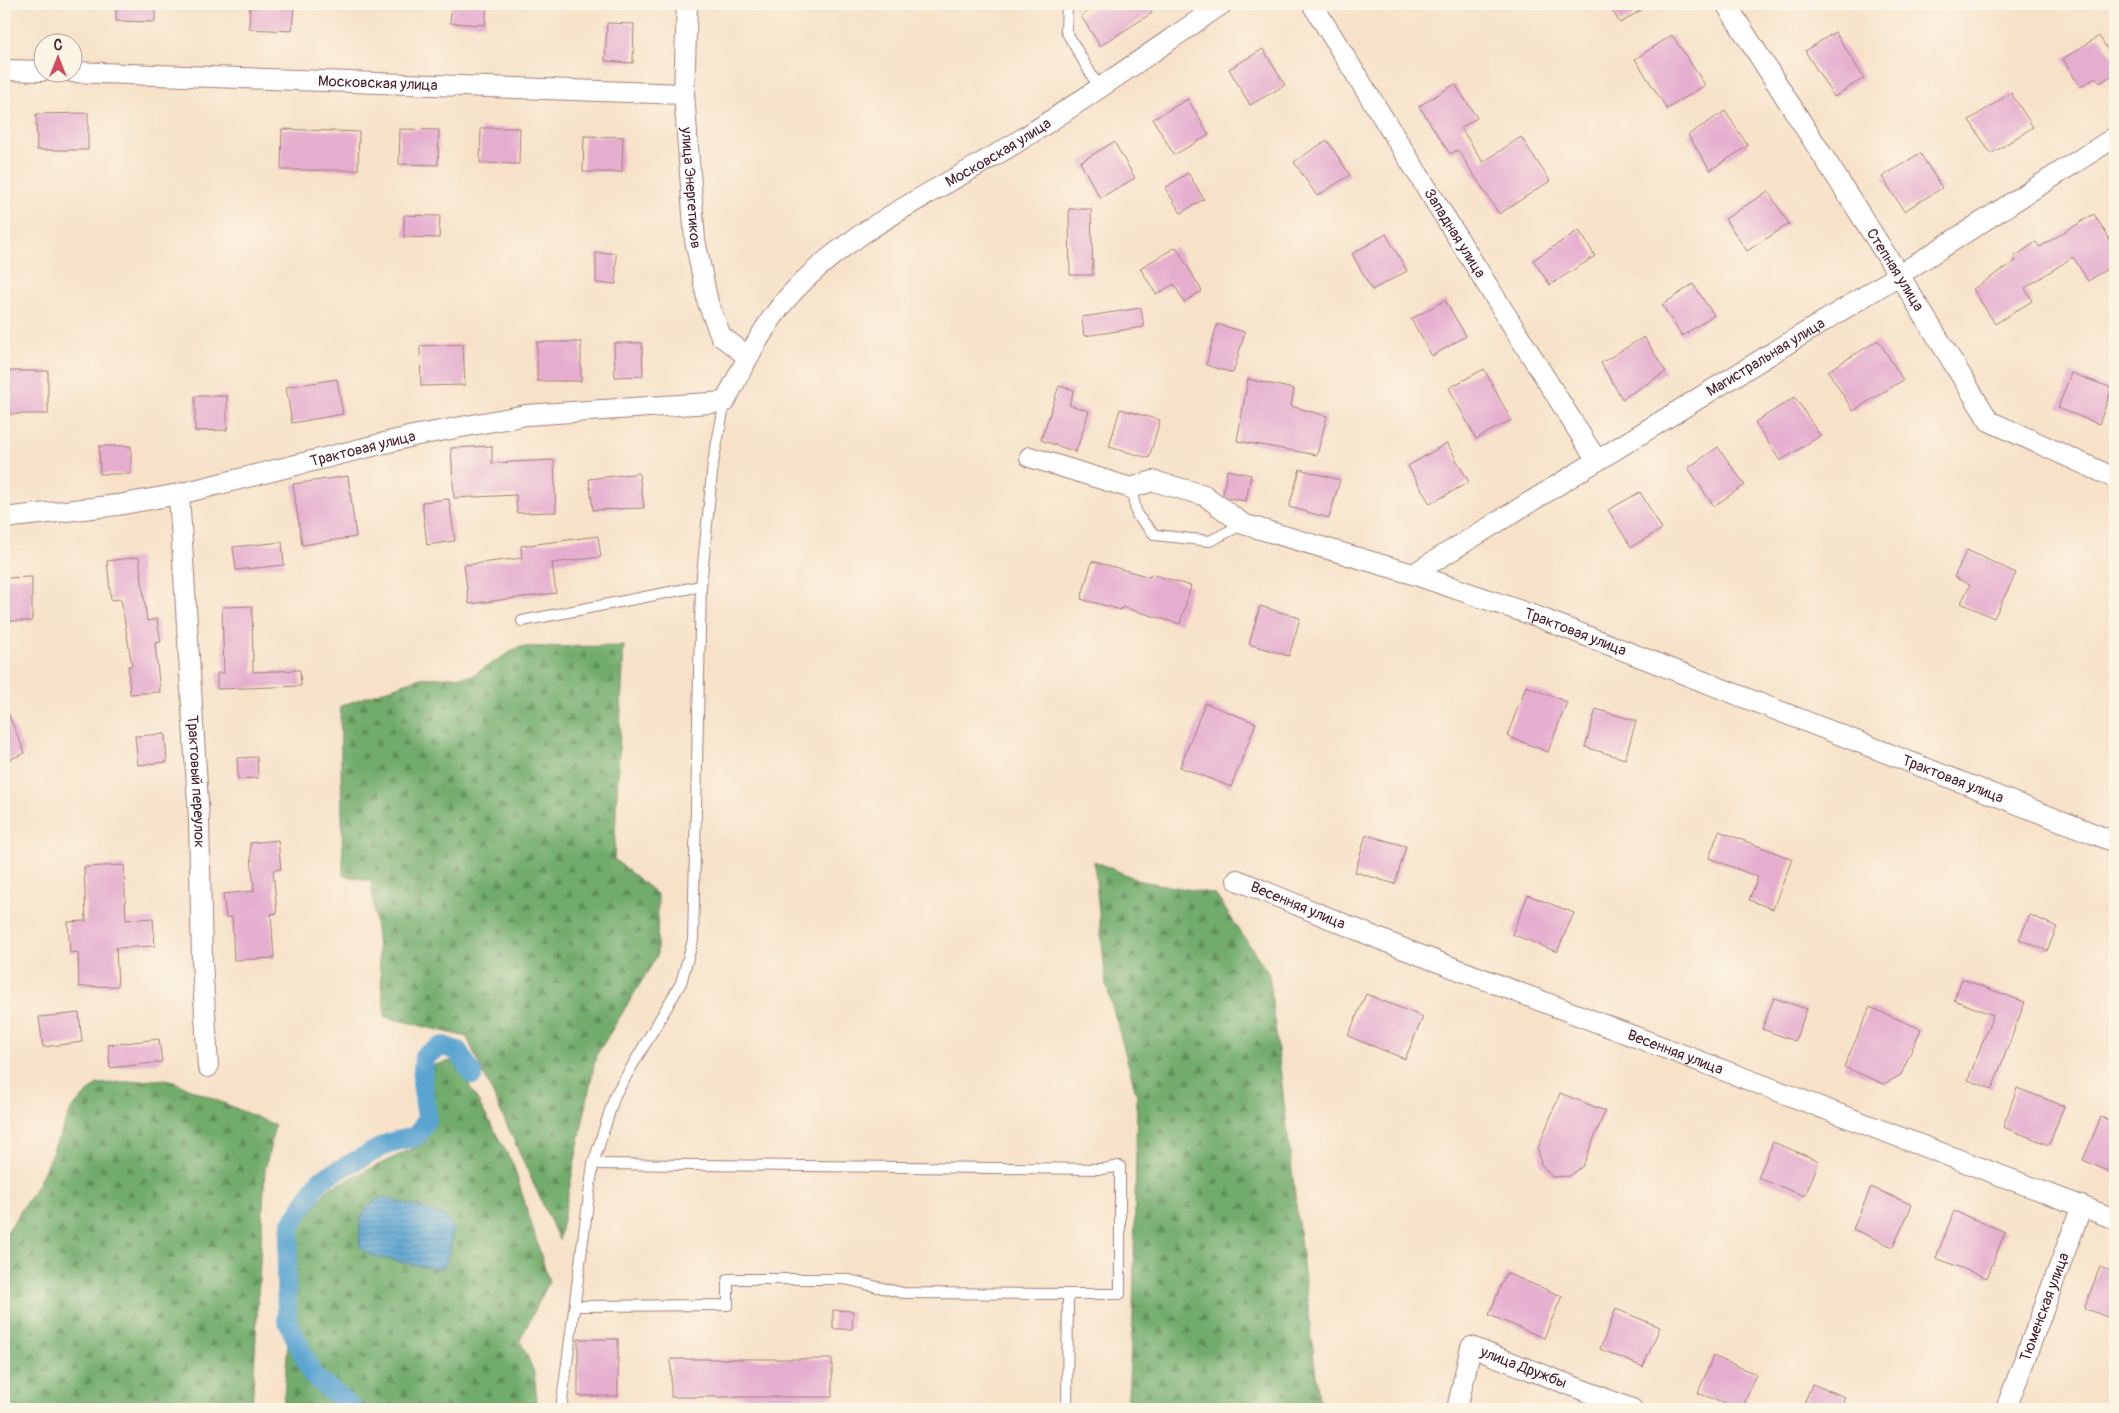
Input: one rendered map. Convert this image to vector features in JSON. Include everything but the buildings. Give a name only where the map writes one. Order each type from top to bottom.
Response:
[{"type":"street","name":"улица Энергетиков","points":[[688,4],[684,94],[695,240],[708,303],[721,336],[747,356]]},
{"type":"street","name":"Московская улица","points":[[725,402],[747,356],[781,306],[818,269],[861,235],[1021,139],[1222,4]]},
{"type":"street","name":"Западная улица","points":[[1312,4],[1597,461]]},
{"type":"street","name":"Степная улица","points":[[1726,4],[1900,275],[1989,421],[2115,478]]},
{"type":"street","points":[[4,70],[32,71]]},
{"type":"street","name":"Московская улица","points":[[82,72],[684,94]]},
{"type":"street","name":"Магистральная улица","points":[[1412,574],[1900,275],[2115,137]]},
{"type":"street","name":"Трактовая улица","points":[[4,518],[118,505],[179,494],[414,436],[526,415],[725,402]]},
{"type":"street","points":[[1030,457],[1131,488]]},
{"type":"street","name":"Трактовая улица","points":[[1131,488],[1153,481],[1204,495],[1243,524],[1412,574],[1538,617],[2115,842]]},
{"type":"street","name":"Трактовый переулок","points":[[179,494],[199,820],[202,961],[208,1068]]},
{"type":"street","name":"Весенняя улица","points":[[1237,880],[1413,952],[2115,1219]]},
{"type":"street","name":"Тюменская улица","points":[[2006,1409],[2082,1206]]},
{"type":"street","name":"улица Дружбы","points":[[1457,1409],[1471,1347],[1632,1409]]},
{"type":"lane","points":[[1067,4],[1066,31],[1099,88]]},
{"type":"lane","points":[[561,1409],[593,1164],[616,1096],[681,983],[693,940],[701,586],[713,463],[725,402]]},
{"type":"lane","points":[[1131,488],[1137,515],[1155,535],[1210,541],[1243,524]]},
{"type":"lane","points":[[522,621],[701,586]]},
{"type":"lane","points":[[574,1306],[728,1306],[728,1279],[845,1279],[902,1293],[1120,1294],[1120,1166],[1103,1169],[593,1164]]},
{"type":"lane","points":[[1067,1409],[1068,1294]]},
{"type":"green space","points":[[624,646],[614,859],[658,895],[657,956],[596,1056],[559,1240],[467,1037],[385,1017],[371,881],[343,875],[340,706],[420,678],[471,676],[519,647]]},
{"type":"green space","points":[[1094,861],[1141,881],[1215,894],[1269,974],[1320,1409],[1127,1409],[1133,1315],[1137,1096],[1106,984]]},
{"type":"green space","points":[[455,1060],[513,1164],[549,1282],[520,1340],[534,1372],[538,1409],[283,1409],[296,1232],[328,1189],[426,1142],[430,1066]]},
{"type":"green space","points":[[167,1079],[275,1125],[265,1170],[252,1409],[4,1409],[4,1237],[38,1184],[72,1108],[97,1084]]},
{"type":"water","points":[[383,1197],[444,1215],[453,1226],[451,1248],[444,1267],[434,1269],[373,1256],[360,1248],[360,1224],[364,1211],[375,1201]]},
{"type":"waterway","points":[[352,1409],[313,1376],[287,1319],[286,1275],[291,1225],[320,1180],[389,1143],[417,1136],[427,1118],[422,1082],[424,1056],[443,1046],[458,1051],[473,1075]]}]
